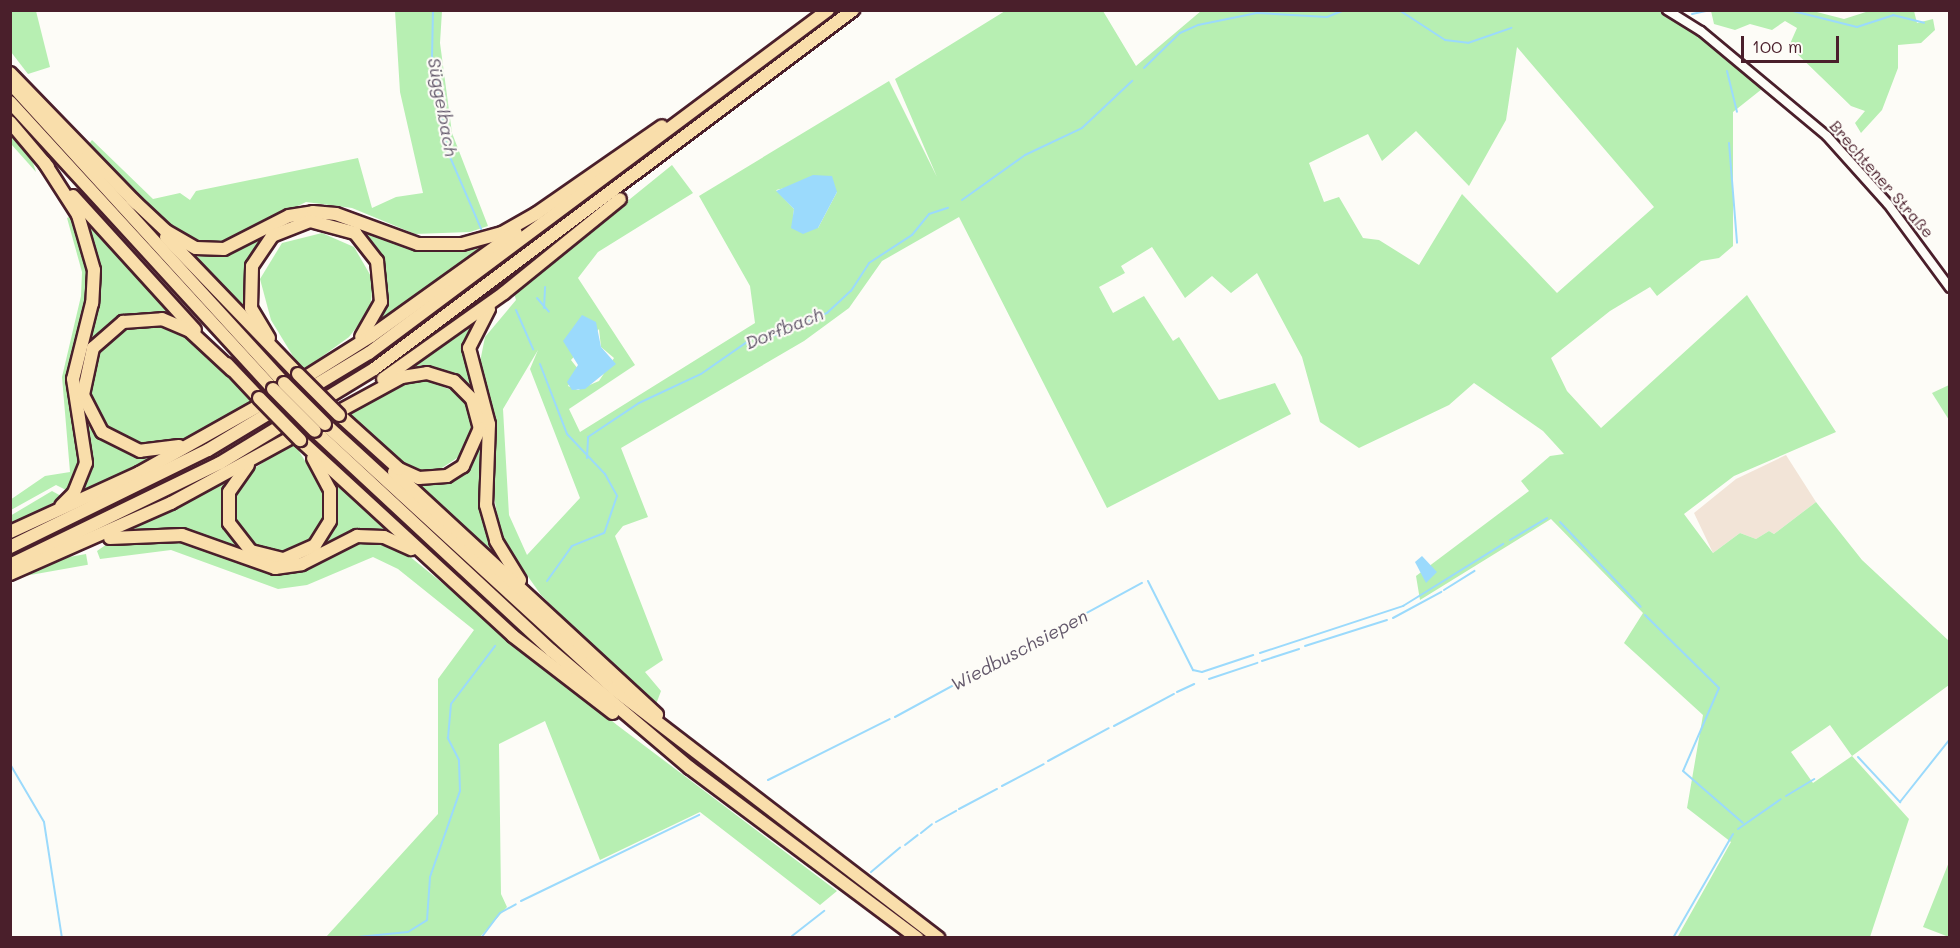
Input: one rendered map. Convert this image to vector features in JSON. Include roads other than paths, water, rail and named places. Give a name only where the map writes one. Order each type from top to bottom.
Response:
[{"type":"highway","points":[[10,547],[208,450],[369,353],[828,10]]},
{"type":"highway","points":[[10,565],[158,496],[320,404],[439,325],[853,10]]},
{"type":"highway","points":[[10,73],[339,416],[439,514],[552,614],[695,754]]},
{"type":"highway","points":[[10,83],[278,386]]},
{"type":"highway","points":[[10,102],[278,386],[458,567],[690,768]]},
{"type":"highway","points":[[10,532],[208,434],[334,360],[537,213],[704,104]]},
{"type":"highway","points":[[10,122],[259,398],[300,440],[466,594]]},
{"type":"highway","points":[[10,574],[80,546],[277,446],[358,397],[504,292],[663,164],[678,144]]},
{"type":"highway","points":[[30,522],[69,499],[86,463],[73,378],[94,279],[85,231],[44,162]]},
{"type":"highway","points":[[132,199],[177,240],[211,250],[237,245],[289,216],[313,212],[434,245],[489,238],[537,213]]},
{"type":"highway","points":[[294,369],[254,316],[249,277],[257,254],[272,236],[310,221],[355,233],[381,273],[381,302],[372,324],[334,360]]},
{"type":"highway","points":[[504,292],[478,323],[469,348],[489,424],[486,505],[506,560],[552,614]]},
{"type":"highway","points":[[208,434],[152,451],[110,438],[85,404],[88,357],[114,327],[153,317],[190,331],[232,370]]},
{"type":"highway","points":[[339,416],[399,469],[419,478],[447,476],[474,450],[480,428],[476,405],[462,386],[446,377],[402,377],[358,397]]},
{"type":"highway","points":[[320,428],[560,643],[841,875]]},
{"type":"highway","points":[[277,446],[238,475],[227,502],[237,538],[272,559],[304,553],[330,521],[330,490],[300,440]]},
{"type":"highway","points":[[80,546],[123,535],[167,533],[198,539],[261,566],[288,568],[345,541],[370,535],[406,545],[690,768],[862,890],[938,938]]},
{"type":"highway","points":[[862,890],[917,938]]},
{"type":"street","name":"Brechtener Straße","points":[[1667,10],[1701,31],[1827,136],[1888,204],[1950,288]]},
{"type":"water","points":[[813,175],[832,176],[837,192],[818,228],[803,234],[791,228],[794,209],[776,191]]},
{"type":"water","points":[[582,315],[596,322],[601,347],[616,364],[585,389],[572,390],[567,382],[578,365],[563,341]]},
{"type":"water","points":[[1422,556],[1437,572],[1426,583],[1415,562]]},
{"type":"waterway","name":"Süggelbach","points":[[433,10],[432,56],[447,150],[483,233]]},
{"type":"waterway","name":"Dorfbach","points":[[1144,68],[1180,33],[1198,25],[1257,13],[1327,17],[1344,10]]},
{"type":"waterway","name":"Dorfbach","points":[[1399,10],[1445,40],[1468,43],[1511,28]]},
{"type":"waterway","name":"Dorfbach","points":[[1692,14],[1711,10]]},
{"type":"waterway","name":"Dorfbach","points":[[1789,10],[1857,27],[1893,15],[1924,23]]},
{"type":"waterway","points":[[1727,71],[1737,112]]},
{"type":"waterway","name":"Dorfbach","points":[[962,200],[1025,155],[1082,128],[1132,81]]},
{"type":"waterway","points":[[1729,143],[1737,243]]},
{"type":"waterway","name":"Dorfbach","points":[[587,458],[588,437],[639,403],[701,374],[754,337],[779,335],[827,313],[851,291],[869,263],[912,235],[929,214],[948,208]]},
{"type":"waterway","points":[[544,308],[545,287]]},
{"type":"waterway","points":[[537,298],[549,312]]},
{"type":"waterway","name":"Süggelbach","points":[[516,310],[533,349]]},
{"type":"waterway","name":"Süggelbach","points":[[540,364],[567,434],[605,474],[617,496],[604,533],[572,546],[547,581]]},
{"type":"waterway","name":"Wiedbuschsiepen","points":[[1510,540],[1547,518]]},
{"type":"waterway","name":"Wiedbuschsiepen","points":[[1560,522],[1641,607]]},
{"type":"waterway","name":"Wiedbuschsiepen","points":[[1260,653],[1403,606],[1503,544]]},
{"type":"waterway","points":[[1444,590],[1475,571]]},
{"type":"waterway","name":"Wiedbuschsiepen","points":[[1148,581],[1193,670],[1202,672],[1253,655]]},
{"type":"waterway","name":"Wiedbuschsiepen","points":[[895,717],[1142,583]]},
{"type":"waterway","points":[[1393,618],[1441,592]]},
{"type":"waterway","name":"Wiedbuschsiepen","points":[[1645,615],[1719,688],[1683,771],[1743,823]]},
{"type":"waterway","points":[[1305,646],[1387,620]]},
{"type":"waterway","name":"Süggelbach","points":[[348,938],[408,932],[427,920],[430,877],[460,791],[459,760],[448,738],[451,704],[495,646]]},
{"type":"waterway","points":[[1262,661],[1299,649]]},
{"type":"waterway","points":[[1209,679],[1257,663]]},
{"type":"waterway","points":[[1177,692],[1194,684]]},
{"type":"waterway","points":[[1114,726],[1174,694]]},
{"type":"waterway","name":"Wiedbuschsiepen","points":[[768,780],[890,719]]},
{"type":"waterway","points":[[1048,761],[1109,728]]},
{"type":"waterway","points":[[1858,757],[1900,802],[1950,739]]},
{"type":"waterway","points":[[10,764],[44,822],[62,938]]},
{"type":"waterway","points":[[1002,786],[1044,764]]},
{"type":"waterway","points":[[1786,796],[1814,779]]},
{"type":"waterway","points":[[959,809],[997,789]]},
{"type":"waterway","points":[[1738,829],[1781,799]]},
{"type":"waterway","points":[[936,822],[956,811]]},
{"type":"waterway","name":"Wiedbuschsiepen","points":[[521,901],[699,815]]},
{"type":"waterway","points":[[921,833],[932,824]]},
{"type":"waterway","name":"Wiedbuschsiepen","points":[[1673,938],[1733,834]]},
{"type":"waterway","points":[[905,845],[918,835]]},
{"type":"waterway","points":[[871,872],[900,848]]},
{"type":"waterway","name":"Wiedbuschsiepen","points":[[481,938],[500,913],[516,904]]},
{"type":"waterway","points":[[792,936],[824,911]]}]
